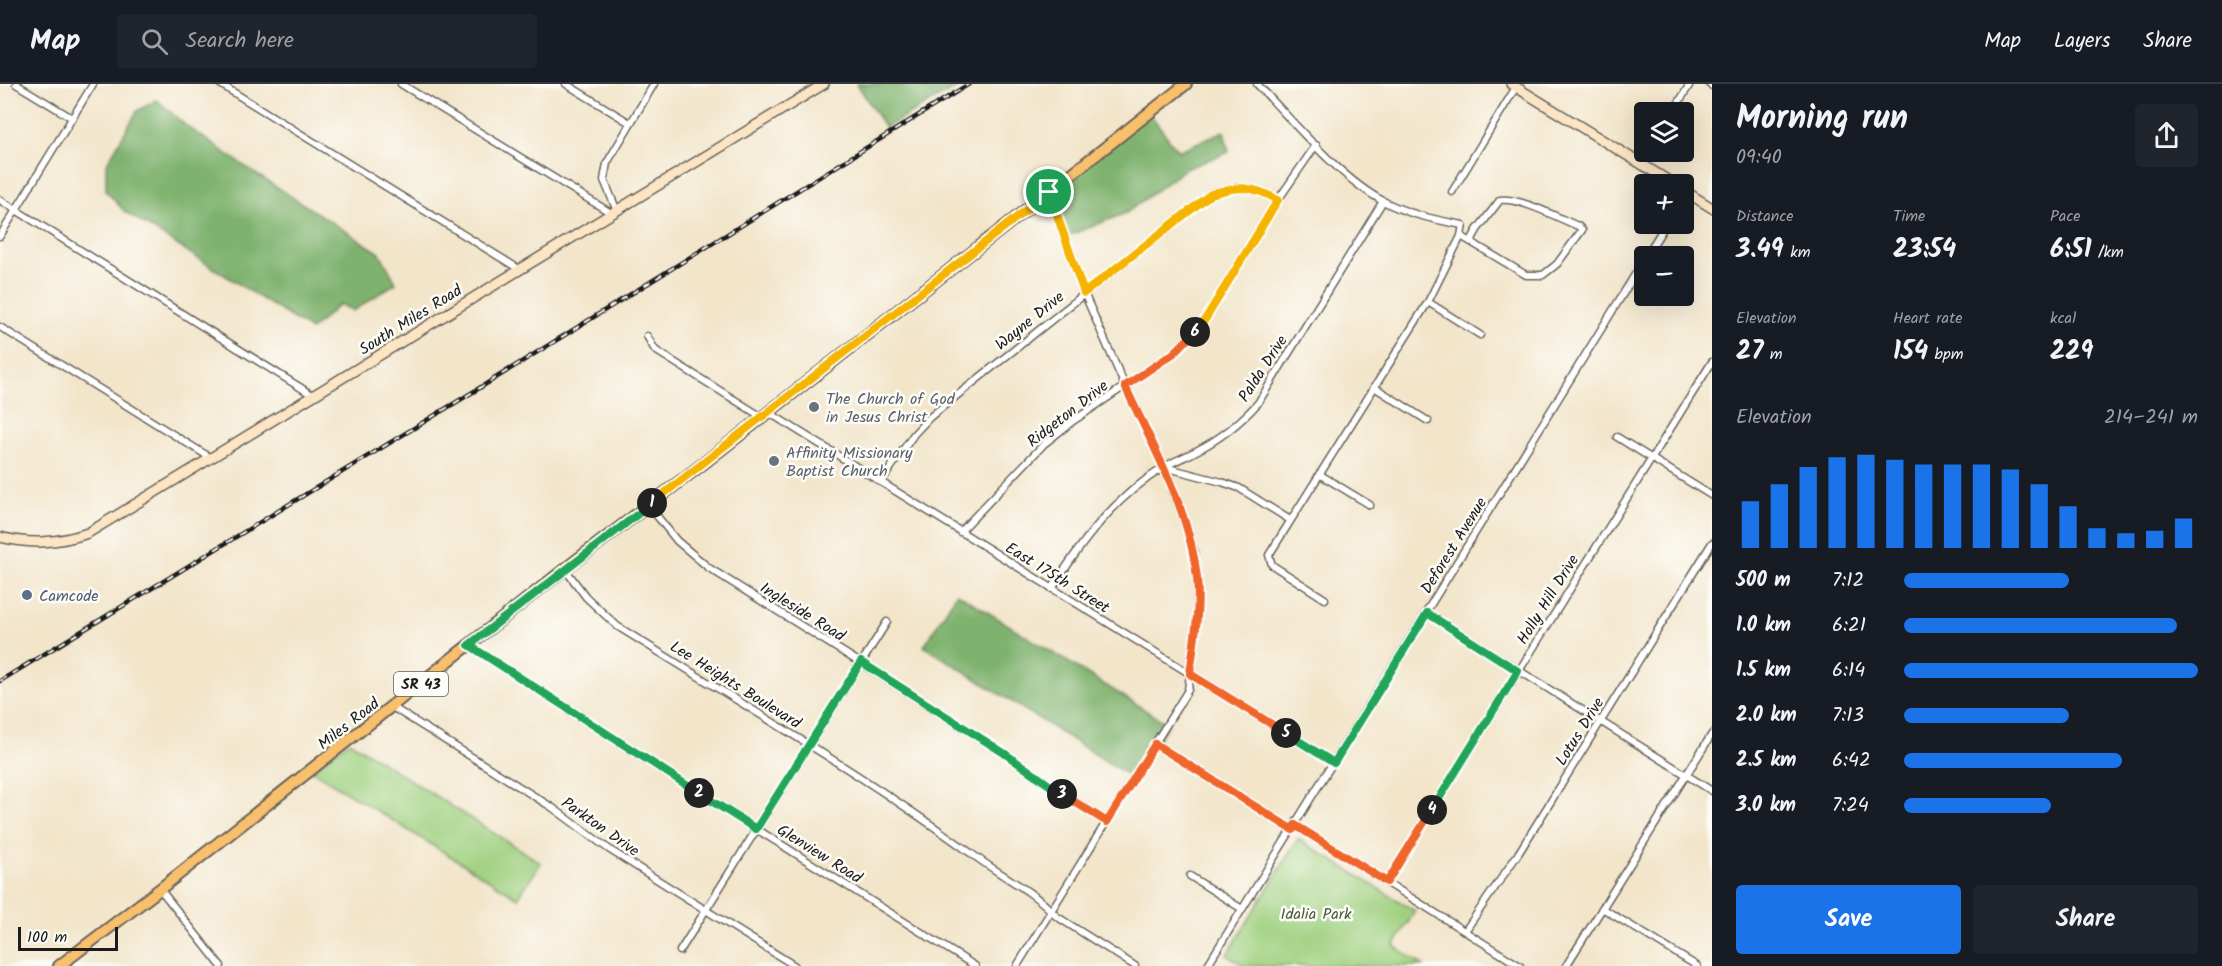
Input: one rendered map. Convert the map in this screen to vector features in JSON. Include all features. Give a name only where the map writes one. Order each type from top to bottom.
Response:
[{"type":"main road","name":"SR 43","points":[[765,415],[1186,84]]},
{"type":"main road","name":"Miles Road","points":[[59,966],[765,415]]},
{"type":"street","points":[[16,84],[72,118]]},
{"type":"street","points":[[0,236],[93,84]]},
{"type":"street","points":[[220,84],[519,269]]},
{"type":"street","points":[[401,84],[614,212]]},
{"type":"street","points":[[567,84],[630,123]]},
{"type":"street","points":[[614,212],[604,180],[607,163],[654,84]]},
{"type":"street","name":"South Miles Road","points":[[0,537],[15,541],[52,542],[88,533],[824,84]]},
{"type":"street","points":[[1257,84],[1347,175],[1383,201],[1429,218],[1463,225],[1461,236],[1428,302],[1269,555],[1272,565],[1325,599]]},
{"type":"street","points":[[1679,102],[1690,84]]},
{"type":"street","points":[[1452,192],[1514,86],[1657,174]]},
{"type":"street","name":"Ridgeton Drive","points":[[960,532],[1044,444],[1174,353],[1192,336],[1206,318],[1278,200],[1316,145]]},
{"type":"street","name":"Wayne Drive","points":[[881,482],[914,434],[930,417],[1211,194],[1228,188],[1244,187],[1259,190],[1278,200]]},
{"type":"street","points":[[1017,966],[1188,690],[1197,617],[1194,551],[1185,524],[1164,467],[1084,293],[1049,192]]},
{"type":"street","points":[[1694,198],[1712,208]]},
{"type":"street","points":[[0,200],[314,396]]},
{"type":"street","points":[[1461,236],[1526,275],[1543,275],[1557,264],[1582,230],[1578,226],[1533,208],[1509,200],[1500,200],[1471,241]]},
{"type":"street","name":"Palda Drive","points":[[1052,589],[1077,549],[1116,504],[1164,467],[1199,450],[1226,433],[1243,420],[1258,403],[1383,201]]},
{"type":"street","name":"Deforest Avenue","points":[[1207,966],[1634,276]]},
{"type":"street","points":[[1428,302],[1480,335]]},
{"type":"street","points":[[0,327],[211,458]]},
{"type":"street","name":"East 175th Street","points":[[647,336],[655,350],[881,482],[1334,763]]},
{"type":"street","name":"Holly Hill Drive","points":[[1387,882],[1712,362]]},
{"type":"street","points":[[1374,387],[1428,422]]},
{"type":"street","points":[[1617,437],[1712,496]]},
{"type":"street","points":[[1164,467],[1239,488],[1290,520]]},
{"type":"street","points":[[1319,474],[1370,506]]},
{"type":"street","name":"Ingleside Road","points":[[649,506],[677,542],[709,568],[1004,753],[1107,822]]},
{"type":"street","name":"Lotus Drive","points":[[1465,931],[1518,854],[1712,543]]},
{"type":"street","name":"Lee Heights Boulevard","points":[[565,569],[586,597],[617,626],[917,814],[1056,916],[1136,966]]},
{"type":"street","points":[[1427,613],[1712,791]]},
{"type":"street","points":[[680,951],[887,622]]},
{"type":"street","name":"Glenview Road","points":[[469,645],[975,966]]},
{"type":"street","name":"Parkton Drive","points":[[392,707],[553,808],[610,850],[795,966]]},
{"type":"street","points":[[1566,966],[1712,734]]},
{"type":"street","points":[[1155,744],[1387,882],[1520,966]]},
{"type":"street","points":[[1190,876],[1242,909]]},
{"type":"street","points":[[160,889],[221,966]]},
{"type":"street","points":[[1602,909],[1697,966]]},
{"type":"green space","points":[[857,84],[963,84],[885,128]]},
{"type":"green space","points":[[157,100],[184,124],[259,176],[380,253],[396,283],[353,311],[340,304],[311,330],[125,212],[106,191],[106,165],[137,111]]},
{"type":"green space","points":[[1149,113],[1178,151],[1224,131],[1229,152],[1185,169],[1126,213],[1065,237],[1049,192]]},
{"type":"green space","points":[[957,593],[1168,724],[1134,779],[924,646]]},
{"type":"green space","points":[[349,741],[541,863],[518,898],[312,771]]},
{"type":"green space","name":"Idalia Park","points":[[1298,839],[1415,911],[1394,946],[1424,966],[1244,966],[1227,955]]},
{"type":"railway","points":[[0,681],[486,384],[969,84]]},
{"type":"place","name":"The Church of God in Jesus Christ","points":[[814,407]]},
{"type":"place","name":"Affinity Missionary Baptist Church","points":[[774,461]]},
{"type":"place","name":"Camcode","points":[[27,595]]},
{"type":"route","points":[[1244,187],[1259,190],[1278,200],[1206,318],[1192,336],[1174,353],[1125,386],[1164,467],[1194,551],[1198,596],[1190,674],[1334,763],[1427,613],[1518,671],[1387,882],[1295,825],[1293,830],[1155,744],[1107,822],[861,662],[756,829],[469,645],[704,464],[1049,192],[1084,293],[1211,194],[1228,188],[1244,187]]}]
